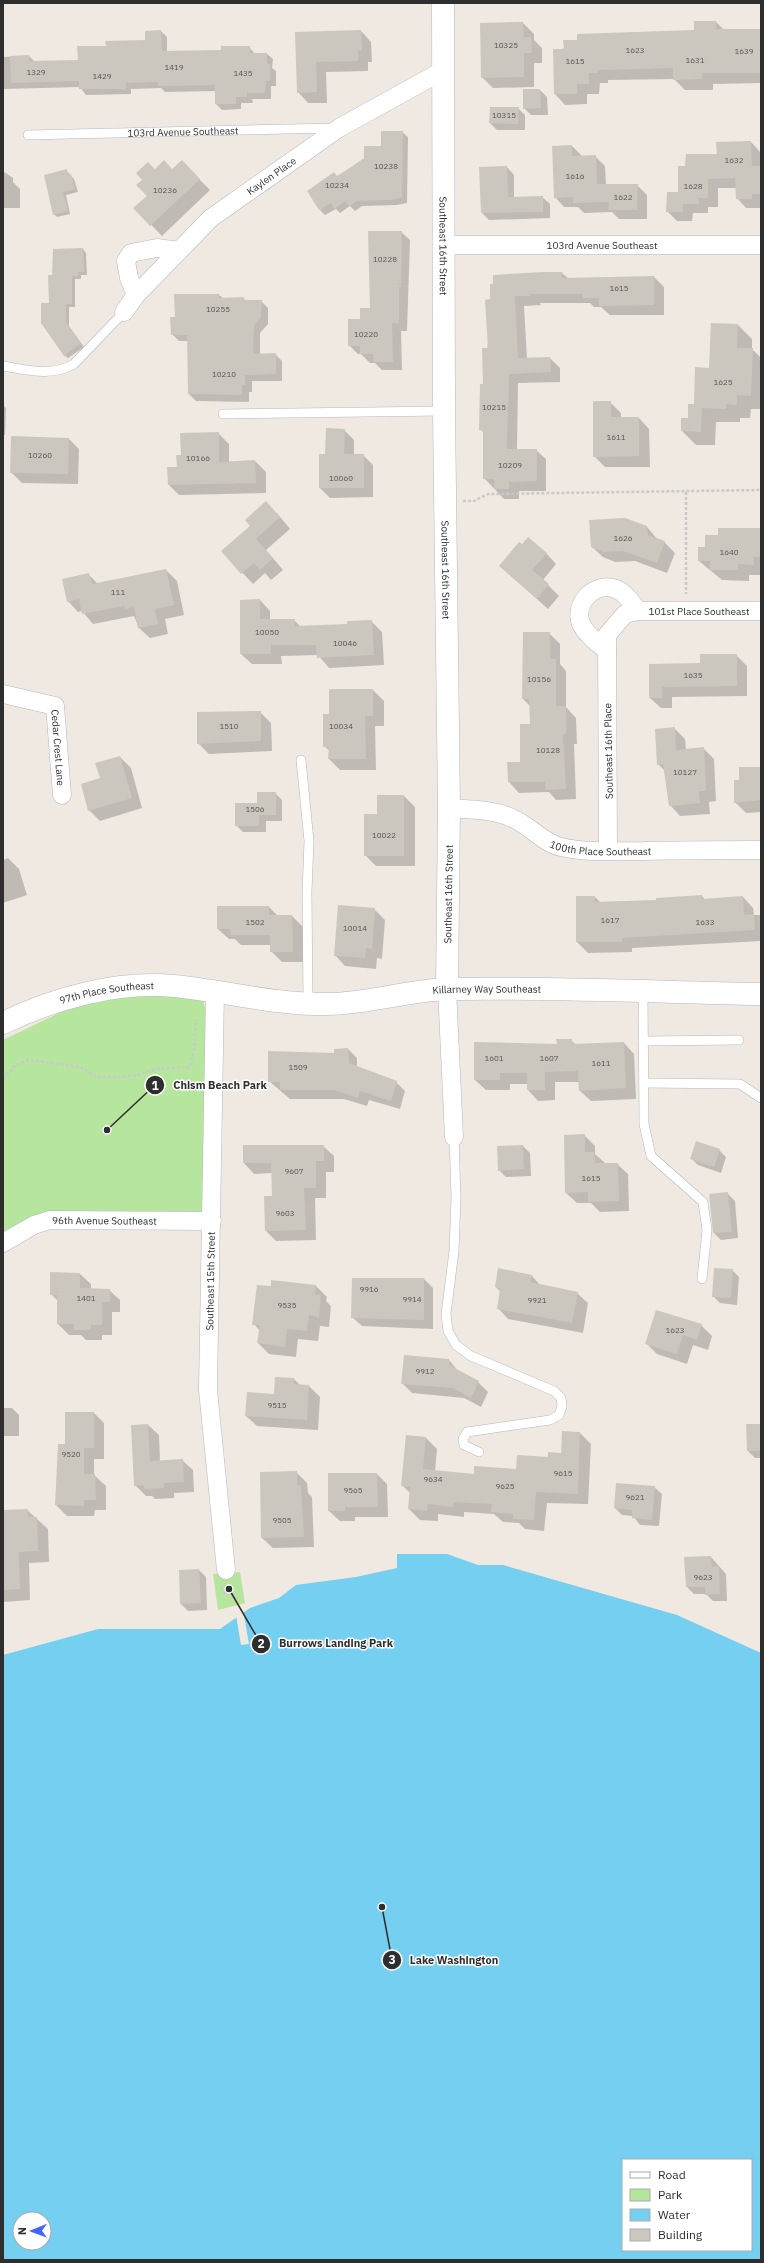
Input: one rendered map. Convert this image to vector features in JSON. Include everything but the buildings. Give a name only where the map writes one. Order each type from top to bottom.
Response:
[{"type":"street","name":"Southeast 16th Street","points":[[443,3],[444,411],[449,808],[447,989],[454,1137]]},
{"type":"street","name":"Kaylen Place","points":[[124,312],[136,295],[211,218],[339,128],[444,70]]},
{"type":"street","name":"103rd Avenue Southeast","points":[[444,245],[761,245]]},
{"type":"street","points":[[136,295],[129,278],[126,261],[131,253],[157,248],[179,251]]},
{"type":"street","name":"101st Place Southeast","points":[[607,651],[590,636],[581,623],[580,608],[588,594],[602,588],[617,589],[624,593],[638,611]]},
{"type":"street","name":"101st Place Southeast","points":[[615,624],[625,614],[638,611],[761,611]]},
{"type":"street","name":"Southeast 16th Place","points":[[608,851],[607,635],[615,624]]},
{"type":"street","name":"Cedar Crest Lane","points":[[3,694],[55,706],[62,795]]},
{"type":"street","name":"100th Place Southeast","points":[[449,808],[494,812],[511,817],[559,847],[608,851],[761,850]]},
{"type":"street","name":"97th Place Southeast","points":[[3,1023],[25,1012],[63,1000],[105,990],[173,986],[207,991]]},
{"type":"street","name":"Killarney Way Southeast","points":[[207,991],[326,1004],[362,1002],[447,989],[761,994]]},
{"type":"street","name":"Southeast 15th Street","points":[[207,991],[212,1221],[208,1390],[226,1570]]},
{"type":"street","name":"96th Avenue Southeast","points":[[3,1243],[34,1225],[50,1220],[212,1221]]},
{"type":"lane","name":"103rd Avenue Southeast","points":[[28,135],[339,128]]},
{"type":"lane","points":[[3,366],[43,372],[64,370],[74,364],[124,312]]},
{"type":"lane","points":[[222,414],[444,411]]},
{"type":"lane","points":[[301,760],[309,841],[307,892],[308,1003]]},
{"type":"lane","points":[[643,992],[644,1124],[651,1156],[703,1202],[707,1230],[702,1279]]},
{"type":"lane","points":[[644,1041],[739,1040]]},
{"type":"lane","points":[[644,1083],[740,1084],[761,1098]]},
{"type":"lane","points":[[454,1137],[456,1198],[454,1251],[446,1314],[448,1331],[456,1344],[471,1356],[554,1391],[561,1398],[562,1406],[559,1415],[550,1420],[467,1432],[463,1439],[464,1445],[479,1452]]},
{"type":"path","points":[[445,500],[474,500],[488,494],[761,490]]},
{"type":"path","points":[[686,492],[686,611]]},
{"type":"path","points":[[3,1079],[16,1065],[28,1060],[80,1067],[97,1077],[116,1077],[156,1069],[190,1067],[194,1050],[194,1028],[207,991]]},
{"type":"green space","points":[[107,990],[204,997],[204,1007],[212,1008],[212,1221],[68,1219],[3,1243],[3,1040]]},
{"type":"green space","points":[[240,1572],[245,1603],[218,1610],[213,1574]]},
{"type":"water","points":[[397,1554],[447,1554],[478,1565],[503,1565],[677,1615],[761,1653],[761,2260],[3,2260],[3,1655],[98,1629],[220,1629],[250,1608],[279,1598],[296,1585],[356,1577],[397,1568]]},
{"type":"pier","points":[[243,1610],[249,1644],[241,1645],[236,1615]]},
{"type":"place","name":"Chism Beach Park","points":[[107,1130]]},
{"type":"place","name":"Burrows Landing Park","points":[[229,1589]]},
{"type":"place","name":"Lake Washington","points":[[382,1907]]}]
